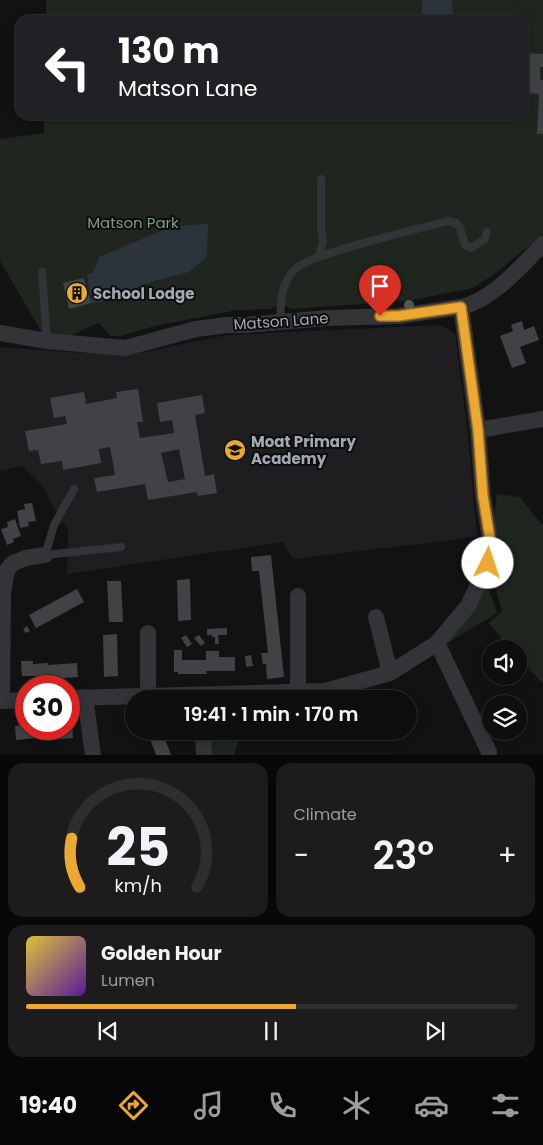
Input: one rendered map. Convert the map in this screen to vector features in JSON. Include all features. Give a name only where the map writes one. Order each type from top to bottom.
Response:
[{"type":"street","name":"Matson Lane","points":[[0,333],[47,341],[125,348],[196,329],[227,325],[327,318],[398,316],[461,307],[472,305],[481,300],[512,275],[543,244]]},
{"type":"street","points":[[329,690],[390,673],[437,643],[468,606],[488,563],[490,539],[483,496],[478,430],[461,307]]},
{"type":"street","points":[[478,430],[543,419]]},
{"type":"street","points":[[15,700],[1,701],[2,594],[7,570],[13,563],[26,558],[45,555]]},
{"type":"street","points":[[298,596],[298,690]]},
{"type":"street","points":[[376,617],[390,673]]},
{"type":"street","points":[[148,633],[148,690]]},
{"type":"street","points":[[437,643],[489,752]]},
{"type":"street","points":[[80,697],[125,696]]},
{"type":"street","points":[[80,708],[93,755]]},
{"type":"street","points":[[203,740],[204,755]]},
{"type":"lane","points":[[319,256],[323,242],[321,230],[321,179]]},
{"type":"lane","points":[[280,322],[281,294],[285,283],[297,266],[319,256],[448,221],[456,223],[460,228],[465,245],[471,248],[485,239],[487,232]]},
{"type":"lane","points":[[42,272],[47,341]]},
{"type":"lane","points":[[74,490],[54,525],[45,555],[121,547]]},
{"type":"shaded area","points":[[422,0],[452,0],[453,15],[422,15]]},
{"type":"shaded area","points":[[208,224],[207,257],[189,272],[154,281],[100,302],[91,303],[87,274],[93,273],[99,257],[173,226]]},
{"type":"shaded area","name":"Moat Primary Academy","points":[[440,325],[455,333],[468,435],[477,537],[293,559],[283,542],[67,574],[68,531],[40,483],[22,466],[0,471],[0,347],[133,354],[227,335]]},
{"type":"green space","name":"Matson Park","points":[[46,0],[543,0],[543,234],[496,273],[473,288],[407,301],[292,309],[281,304],[270,309],[237,310],[155,326],[120,336],[110,336],[99,323],[55,342],[47,341],[0,261],[0,139],[44,133],[44,120],[529,120],[529,15],[46,15]]},
{"type":"green space","points":[[497,494],[520,497],[543,526],[543,684],[527,667],[527,640],[503,640],[489,623],[502,611],[488,563]]},
{"type":"green space","points":[[485,579],[497,612],[449,642],[447,639]]},
{"type":"green space","points":[[207,740],[239,740],[234,755],[208,755]]},
{"type":"building","points":[[529,53],[543,54],[540,80],[543,80],[543,134],[537,134],[539,94],[529,93]]},
{"type":"building","name":"School Lodge","points":[[84,278],[91,303],[69,309],[63,283]]},
{"type":"building","points":[[522,321],[524,330],[534,326],[539,340],[520,347],[526,363],[512,368],[500,336],[513,331],[511,325]]},
{"type":"building","points":[[138,389],[143,422],[137,422],[140,438],[174,433],[172,420],[160,422],[157,403],[202,395],[205,413],[195,415],[205,476],[214,474],[217,493],[198,496],[197,492],[148,500],[145,484],[97,492],[94,478],[115,475],[110,447],[99,449],[101,463],[63,470],[62,461],[41,464],[38,450],[29,451],[25,431],[67,424],[65,416],[54,418],[50,398],[84,392],[86,404],[117,398],[116,392]],"holes":[[[179,449],[185,479],[168,482],[161,453]]]},
{"type":"building","points":[[32,503],[36,521],[28,522],[29,526],[20,528],[17,511],[25,509],[24,504]]},
{"type":"building","points":[[15,519],[21,536],[13,539],[14,542],[7,545],[1,529],[8,527],[7,522]]},
{"type":"building","points":[[271,555],[284,677],[267,679],[266,664],[263,664],[261,653],[268,653],[259,571],[252,571],[251,557]]},
{"type":"building","points":[[190,579],[191,620],[178,621],[177,580]]},
{"type":"building","points":[[107,581],[121,581],[123,622],[109,622]]},
{"type":"building","points":[[77,589],[84,602],[36,628],[29,615]]},
{"type":"building","points":[[27,626],[30,631],[26,633],[23,629]]},
{"type":"building","points":[[227,628],[227,635],[218,635],[219,644],[215,644],[215,637],[207,635],[207,629]]},
{"type":"building","points":[[117,634],[118,676],[104,677],[103,635]]},
{"type":"building","points":[[186,635],[192,644],[187,647],[181,638]]},
{"type":"building","points":[[199,635],[205,643],[201,646],[194,638]]},
{"type":"building","points":[[174,650],[182,650],[182,660],[206,660],[206,651],[219,651],[219,657],[235,657],[235,671],[206,671],[207,674],[178,674],[178,672],[174,672]]},
{"type":"building","points":[[251,655],[253,666],[246,667],[245,656]]},
{"type":"building","points":[[21,661],[33,661],[33,664],[48,663],[48,665],[77,663],[78,675],[22,675]]},
{"type":"building","points":[[150,740],[165,740],[171,755],[156,755]]},
{"type":"place","name":"School Lodge","points":[[77,293]]},
{"type":"place","name":"Moat Primary Academy","points":[[235,450]]},
{"type":"route","points":[[380,316],[398,316],[461,307],[478,430],[483,496],[490,539],[488,563]]}]
